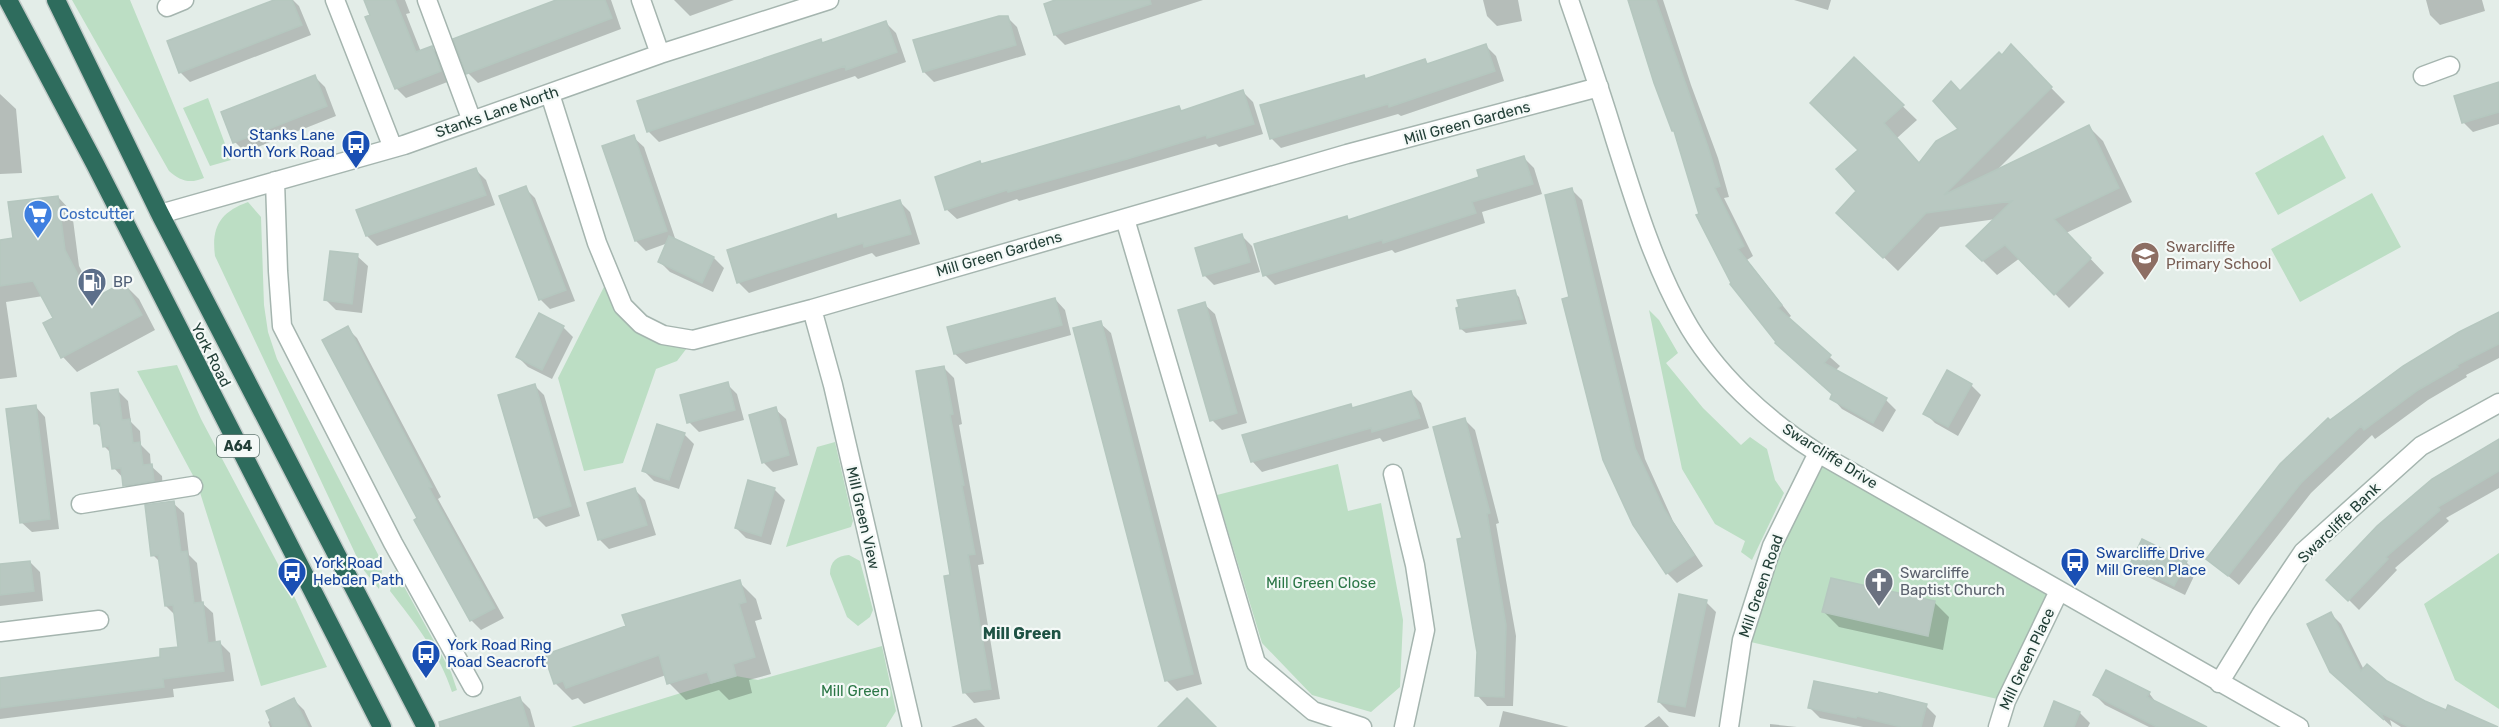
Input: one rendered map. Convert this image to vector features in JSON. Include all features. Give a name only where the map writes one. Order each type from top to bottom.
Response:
[{"type":"highway","name":"York Road","points":[[8,0],[95,164],[382,727]]},
{"type":"highway","name":"York Road","points":[[56,0],[160,214],[426,727]]},
{"type":"street","points":[[167,7],[184,0]]},
{"type":"street","points":[[335,0],[393,148]]},
{"type":"street","points":[[427,0],[472,121]]},
{"type":"street","points":[[641,0],[660,54]]},
{"type":"street","name":"Stanks Lane North","points":[[160,214],[393,148],[660,54],[830,0]]},
{"type":"street","name":"Swarcliffe Drive","points":[[1569,0],[1649,238],[1684,318],[1707,353],[1752,403],[1818,453],[2299,727]]},
{"type":"street","points":[[2423,76],[2450,66]]},
{"type":"street","name":"Mill Green Gardens","points":[[550,94],[597,243],[623,306],[640,324],[663,335],[693,340],[812,309],[1347,154],[1599,87]]},
{"type":"street","points":[[275,181],[282,326],[393,543],[473,687]]},
{"type":"street","points":[[1125,219],[1256,663],[1313,711],[1362,727]]},
{"type":"street","name":"Mill Green View","points":[[812,309],[833,385],[912,727]]},
{"type":"street","name":"Swarcliffe Bank","points":[[2219,683],[2303,552],[2421,446],[2499,403]]},
{"type":"street","name":"Mill Green Road","points":[[1729,727],[1742,640],[1772,546],[1818,453]]},
{"type":"street","points":[[1393,474],[1415,565],[1425,630],[1404,727]]},
{"type":"street","points":[[81,504],[194,486]]},
{"type":"street","name":"Mill Green Place","points":[[1998,727],[2006,701],[2059,591]]},
{"type":"street","points":[[0,632],[99,620]]},
{"type":"green space","points":[[72,0],[130,0],[204,178],[194,181],[185,180],[169,171]]},
{"type":"green space","points":[[208,98],[231,160],[210,166],[183,108]]},
{"type":"green space","points":[[2323,135],[2346,178],[2278,215],[2255,173]]},
{"type":"green space","points":[[2372,193],[2401,247],[2300,302],[2271,249]]},
{"type":"green space","points":[[248,202],[261,217],[264,305],[268,332],[277,359],[383,564],[379,589],[362,568],[215,256],[215,236],[220,222],[231,210]]},
{"type":"green space","points":[[610,275],[641,324],[693,340],[677,361],[656,369],[623,463],[584,471],[558,378]]},
{"type":"green space","points":[[1649,310],[1659,320],[1678,353],[1666,363],[1703,408],[1741,445],[1750,437],[1767,449],[1775,480],[1784,493],[1752,560],[1741,552],[1745,541],[1715,524],[1682,469]]},
{"type":"green space","points":[[177,365],[201,419],[288,583],[327,667],[261,686],[197,483],[137,371]]},
{"type":"green space","points":[[835,442],[853,521],[851,527],[786,547],[817,447]]},
{"type":"green space","points":[[1818,453],[2059,591],[2006,701],[1742,640]]},
{"type":"green space","name":"Mill Green Close","points":[[1338,464],[1348,511],[1381,503],[1403,620],[1400,687],[1371,712],[1312,695],[1262,643],[1217,495]]},
{"type":"green space","points":[[2499,553],[2499,709],[2455,680],[2424,604]]},
{"type":"green space","points":[[849,555],[860,561],[873,610],[870,617],[858,626],[847,617],[830,574],[835,560]]},
{"type":"green space","points":[[395,570],[451,672],[457,690],[452,692],[441,665],[417,627],[390,591]]},
{"type":"green space","name":"Mill Green","points":[[882,646],[896,711],[886,727],[571,727],[736,676],[758,680]]},
{"type":"building","points":[[274,0],[292,0],[302,25],[179,73],[167,41]]},
{"type":"building","points":[[364,0],[395,0],[416,52],[432,46],[441,71],[395,89],[365,17],[370,15]]},
{"type":"building","points":[[556,0],[605,0],[612,18],[466,74],[453,39]]},
{"type":"building","points":[[1055,0],[1150,0],[1151,4],[1054,35],[1044,4]]},
{"type":"building","points":[[1628,0],[1656,0],[1708,147],[1720,186],[1715,188],[1744,246],[1738,249],[1782,305],[1778,308],[1831,355],[1824,363],[1887,398],[1873,423],[1830,399],[1832,394],[1775,343],[1730,284],[1696,215],[1699,214],[1674,131],[1672,131],[1654,83]]},
{"type":"building","points":[[999,16],[1008,16],[1016,45],[923,72],[913,40]]},
{"type":"building","points":[[886,21],[897,52],[846,70],[845,66],[647,132],[637,101],[821,39],[822,43]]},
{"type":"building","points":[[1486,44],[1495,71],[1389,107],[1388,104],[1270,139],[1260,105],[1364,75],[1365,79],[1425,59],[1427,64]]},
{"type":"building","points":[[2011,44],[2052,87],[1944,195],[2089,125],[2119,188],[2054,219],[2091,258],[2054,295],[2005,245],[1982,261],[1966,246],[2012,201],[1926,213],[1883,258],[1836,213],[1856,191],[1836,169],[1858,150],[1810,103],[1854,57],[1904,105],[1884,123],[1919,163],[1936,141],[1958,129],[1933,101],[1951,81],[1960,91],[1999,52],[2002,55]]},
{"type":"building","points":[[315,75],[327,106],[233,143],[221,112]]},
{"type":"building","points":[[2499,82],[2499,112],[2462,123],[2454,96]]},
{"type":"building","points":[[1243,90],[1254,124],[1207,138],[1206,135],[1008,192],[1007,190],[945,210],[935,177],[980,161],[981,164],[1179,106],[1181,111]]},
{"type":"building","points":[[634,135],[667,231],[635,241],[602,146]]},
{"type":"building","points":[[1524,156],[1533,184],[1472,202],[1476,213],[1383,243],[1382,240],[1263,276],[1254,244],[1347,216],[1348,220],[1479,177],[1477,170]]},
{"type":"building","points":[[476,168],[486,195],[366,236],[356,210]]},
{"type":"building","points":[[526,186],[566,290],[539,300],[499,196]]},
{"type":"building","points":[[1572,188],[1635,448],[1664,509],[1694,555],[1666,574],[1633,525],[1603,460],[1562,299],[1569,297],[1545,195]]},
{"type":"building","points":[[58,196],[65,250],[91,300],[124,282],[142,315],[61,358],[43,323],[53,318],[33,281],[0,286],[0,240],[13,238],[8,202]]},
{"type":"building","points":[[900,200],[911,234],[864,247],[863,243],[737,283],[727,250],[836,214],[837,219]]},
{"type":"building","points":[[1242,234],[1250,262],[1203,276],[1195,248]]},
{"type":"building","points":[[669,236],[714,257],[702,283],[658,262]]},
{"type":"building","points":[[330,251],[358,254],[352,304],[324,300]]},
{"type":"building","points":[[1515,290],[1523,319],[1460,329],[1456,308],[1459,307],[1457,300]]},
{"type":"building","points":[[1055,298],[1062,325],[954,354],[947,327]]},
{"type":"building","points":[[1205,302],[1237,413],[1210,421],[1178,310]]},
{"type":"building","points":[[2499,312],[2499,344],[2457,365],[2458,367],[2418,390],[2364,430],[2361,426],[2301,483],[2228,576],[2206,559],[2280,464],[2328,418],[2330,420],[2403,366],[2459,332]]},
{"type":"building","points":[[539,313],[564,326],[542,370],[516,357]]},
{"type":"building","points":[[1101,321],[1193,674],[1165,681],[1073,328]]},
{"type":"building","points":[[348,326],[432,487],[429,488],[495,608],[470,621],[414,520],[417,518],[322,340]]},
{"type":"building","points":[[944,366],[953,414],[950,415],[975,554],[968,555],[991,689],[963,693],[944,576],[950,575],[916,371]]},
{"type":"building","points":[[1947,370],[1972,384],[1948,427],[1923,414]]},
{"type":"building","points":[[728,382],[735,410],[687,423],[680,395]]},
{"type":"building","points":[[535,384],[571,506],[534,518],[498,395]]},
{"type":"building","points":[[118,389],[122,420],[130,419],[133,443],[140,442],[143,465],[152,464],[154,481],[123,486],[121,468],[112,469],[109,446],[103,447],[100,423],[94,424],[91,393]]},
{"type":"building","points":[[1411,391],[1420,418],[1372,432],[1371,428],[1251,462],[1242,435],[1351,404],[1352,408]]},
{"type":"building","points":[[36,405],[50,519],[20,523],[6,409]]},
{"type":"building","points":[[776,407],[789,455],[762,463],[749,415]]},
{"type":"building","points":[[1465,418],[1490,513],[1487,514],[1506,625],[1504,697],[1475,696],[1477,652],[1457,539],[1462,538],[1433,427]]},
{"type":"building","points":[[657,424],[685,433],[669,480],[642,471]]},
{"type":"building","points":[[2499,439],[2499,471],[2438,507],[2440,510],[2386,557],[2388,559],[2348,601],[2326,580],[2377,526],[2432,479]]},
{"type":"building","points":[[748,480],[775,488],[761,536],[735,528]]},
{"type":"building","points":[[635,488],[647,525],[598,540],[587,503]]},
{"type":"building","points":[[174,501],[181,552],[187,551],[194,603],[203,602],[208,643],[220,641],[224,671],[163,679],[164,687],[0,708],[0,678],[160,657],[160,649],[178,647],[173,605],[165,606],[158,555],[151,556],[145,505]]},
{"type":"building","points":[[2142,539],[2187,561],[2174,586],[2130,564]]},
{"type":"building","points":[[30,561],[34,591],[0,595],[0,564]]},
{"type":"building","name":"Swarcliffe Baptist Church","points":[[1831,578],[1935,601],[1928,636],[1822,612]]},
{"type":"building","points":[[740,580],[746,602],[739,604],[755,657],[733,664],[736,676],[711,683],[707,672],[667,684],[659,655],[566,688],[563,681],[554,684],[544,655],[626,626],[622,615]]},
{"type":"building","points":[[1679,594],[1707,600],[1685,707],[1658,702]]},
{"type":"building","points":[[2331,612],[2361,671],[2367,664],[2387,681],[2425,701],[2446,710],[2448,705],[2498,727],[2409,727],[2381,713],[2384,720],[2330,672],[2307,624]]},
{"type":"building","points":[[2106,670],[2150,692],[2147,697],[2207,727],[2157,727],[2093,695]]},
{"type":"building","points":[[1814,681],[1878,694],[1879,692],[1927,704],[1921,727],[1901,727],[1857,716],[1856,718],[1808,708]]},
{"type":"building","points":[[520,697],[529,727],[440,727],[439,722]]},
{"type":"building","points":[[294,698],[308,727],[273,727],[266,711]]},
{"type":"building","points":[[1187,698],[1216,727],[1158,727]]},
{"type":"building","points":[[2054,701],[2080,712],[2074,727],[2044,727]]},
{"type":"place","name":"Stanks Lane North York Road","points":[[356,170]]},
{"type":"place","name":"Costcutter","points":[[38,240]]},
{"type":"place","name":"Swarcliffe Primary School","points":[[2145,282]]},
{"type":"place","name":"BP","points":[[92,308]]},
{"type":"place","name":"Swarcliffe Drive Mill Green Place","points":[[2075,588]]},
{"type":"place","name":"York Road Hebden Path","points":[[292,598]]},
{"type":"place","name":"Swarcliffe Baptist Church","points":[[1879,608]]},
{"type":"place","name":"York Road Ring Road Seacroft","points":[[426,680]]},
{"type":"district","name":"Mill Green","points":[[1022,633]]}]
